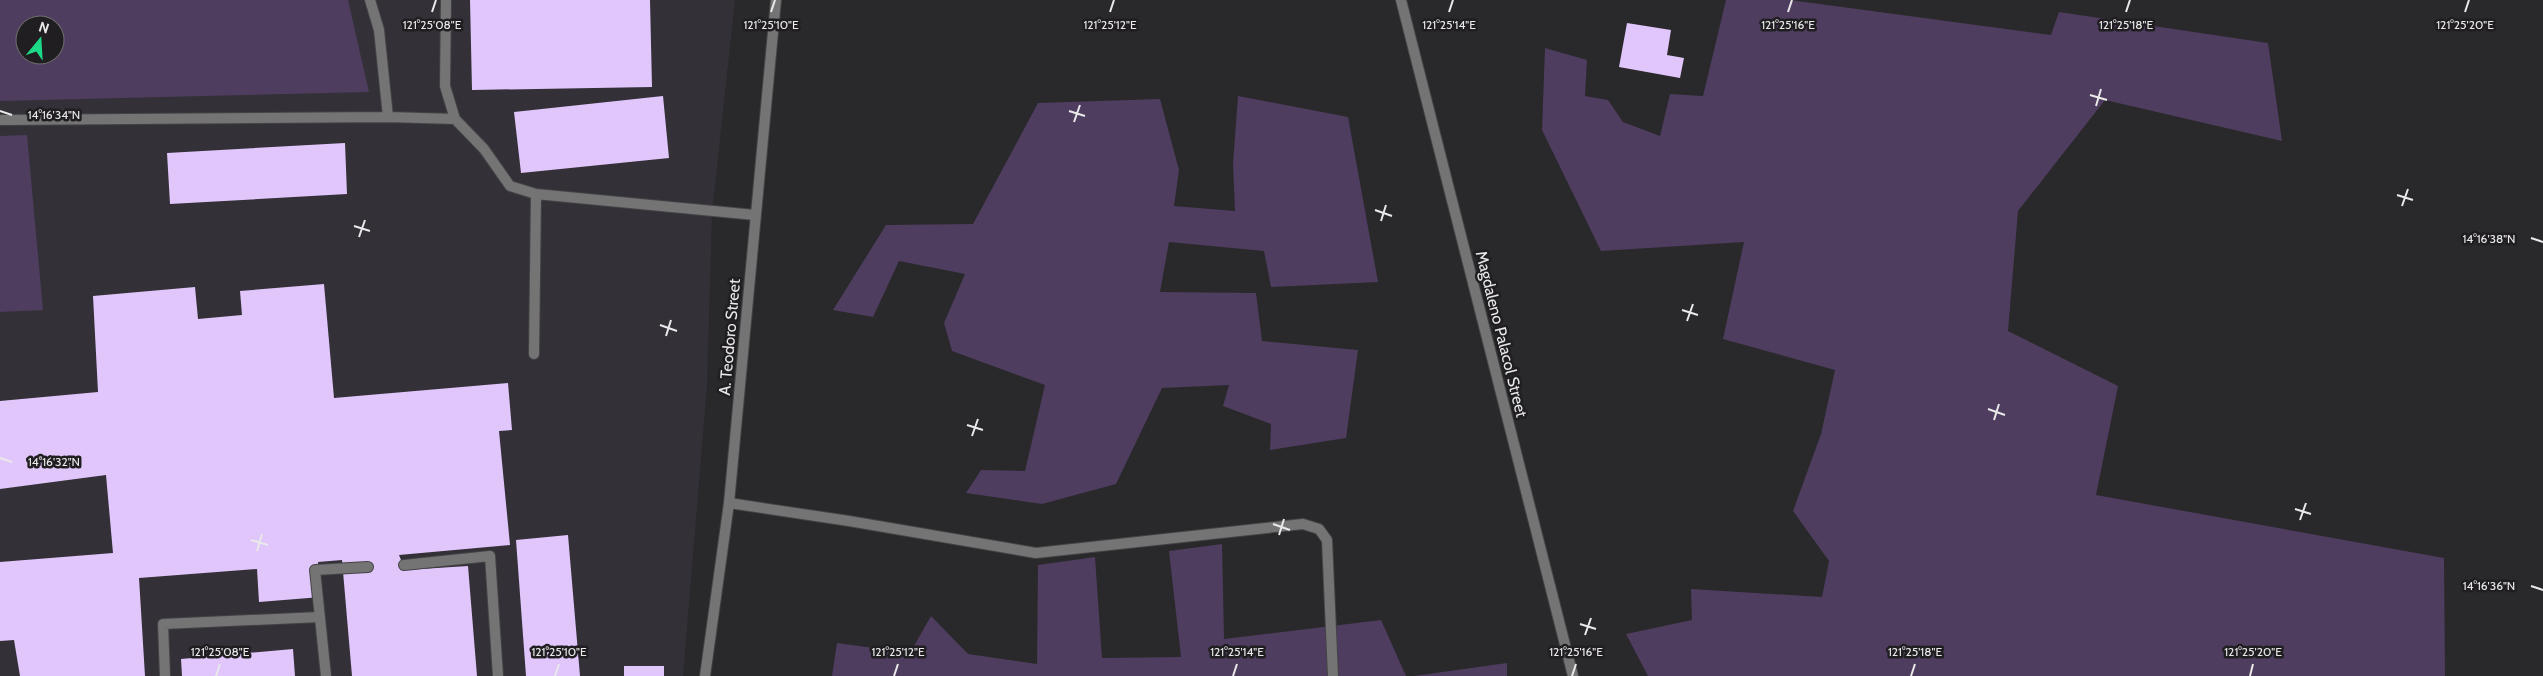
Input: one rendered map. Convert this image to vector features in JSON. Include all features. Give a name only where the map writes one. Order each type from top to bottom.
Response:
[{"type":"street","points":[[370,0],[379,30],[388,117]]},
{"type":"street","points":[[446,0],[445,86],[455,119],[484,149],[510,186],[536,194],[755,215]]},
{"type":"street","name":"A. Teodoro Street","points":[[705,676],[729,503],[776,0]]},
{"type":"street","name":"Magdaleno Palacol Street","points":[[1401,0],[1573,676]]},
{"type":"street","points":[[0,120],[388,117],[455,119]]},
{"type":"street","points":[[534,354],[536,194]]},
{"type":"street","points":[[729,503],[850,521],[1036,553],[1303,524],[1319,529],[1327,540],[1333,676]]},
{"type":"street","points":[[404,565],[490,556],[498,676]]},
{"type":"street","points":[[326,676],[316,570],[368,567]]},
{"type":"street","points":[[165,676],[163,624],[320,617]]},
{"type":"shaded area","points":[[0,0],[735,0],[712,213],[707,385],[683,676],[0,676]]},
{"type":"shaded area","points":[[0,0],[348,0],[369,92],[0,101]]},
{"type":"shaded area","points":[[1726,0],[1790,0],[2051,35],[2059,12],[2268,43],[2282,141],[2105,100],[2018,211],[2008,331],[2118,386],[2096,495],[2444,558],[2445,676],[1648,676],[1626,634],[1692,620],[1691,589],[1822,597],[1829,561],[1793,511],[1821,434],[1835,370],[1723,339],[1744,242],[1601,251],[1542,130],[1545,48],[1587,60],[1585,96],[1608,100],[1623,122],[1660,136],[1670,94],[1703,96]]},
{"type":"shaded area","points":[[1238,96],[1348,117],[1378,282],[1271,287],[1264,251],[1169,242],[1160,292],[1256,293],[1262,341],[1358,350],[1346,438],[1270,450],[1271,424],[1223,406],[1229,385],[1162,388],[1116,484],[1042,504],[966,493],[981,470],[1025,471],[1045,385],[952,351],[944,323],[965,274],[899,261],[873,317],[833,310],[886,225],[973,224],[1038,103],[1160,99],[1179,170],[1174,206],[1235,211],[1233,164]]},
{"type":"shaded area","points":[[27,135],[43,310],[0,312],[0,136]]},
{"type":"shaded area","points":[[1222,544],[1224,639],[1381,620],[1406,676],[832,676],[837,643],[910,653],[931,616],[968,654],[1037,664],[1038,565],[1095,557],[1102,658],[1181,657],[1169,551]]},
{"type":"shaded area","points":[[1507,663],[1507,676],[1414,676]]},
{"type":"building","points":[[470,0],[650,0],[652,87],[472,90]]},
{"type":"building","points":[[1627,23],[1671,30],[1667,55],[1684,58],[1680,78],[1619,67]]},
{"type":"building","points":[[663,96],[669,158],[521,173],[514,112]]},
{"type":"building","points":[[345,143],[347,194],[170,204],[167,153]]},
{"type":"building","points":[[324,284],[334,398],[508,383],[512,430],[499,431],[510,545],[399,555],[405,570],[468,566],[477,676],[352,676],[342,560],[318,562],[321,597],[259,602],[257,569],[139,578],[145,676],[20,676],[14,640],[0,641],[0,562],[113,553],[106,475],[0,489],[0,401],[98,392],[93,296],[195,287],[198,319],[242,315],[240,291]]},
{"type":"building","points":[[568,535],[580,676],[526,676],[516,540]]},
{"type":"building","points":[[293,649],[295,676],[182,676],[181,659]]},
{"type":"building","points":[[624,666],[664,666],[664,676],[624,676]]}]
